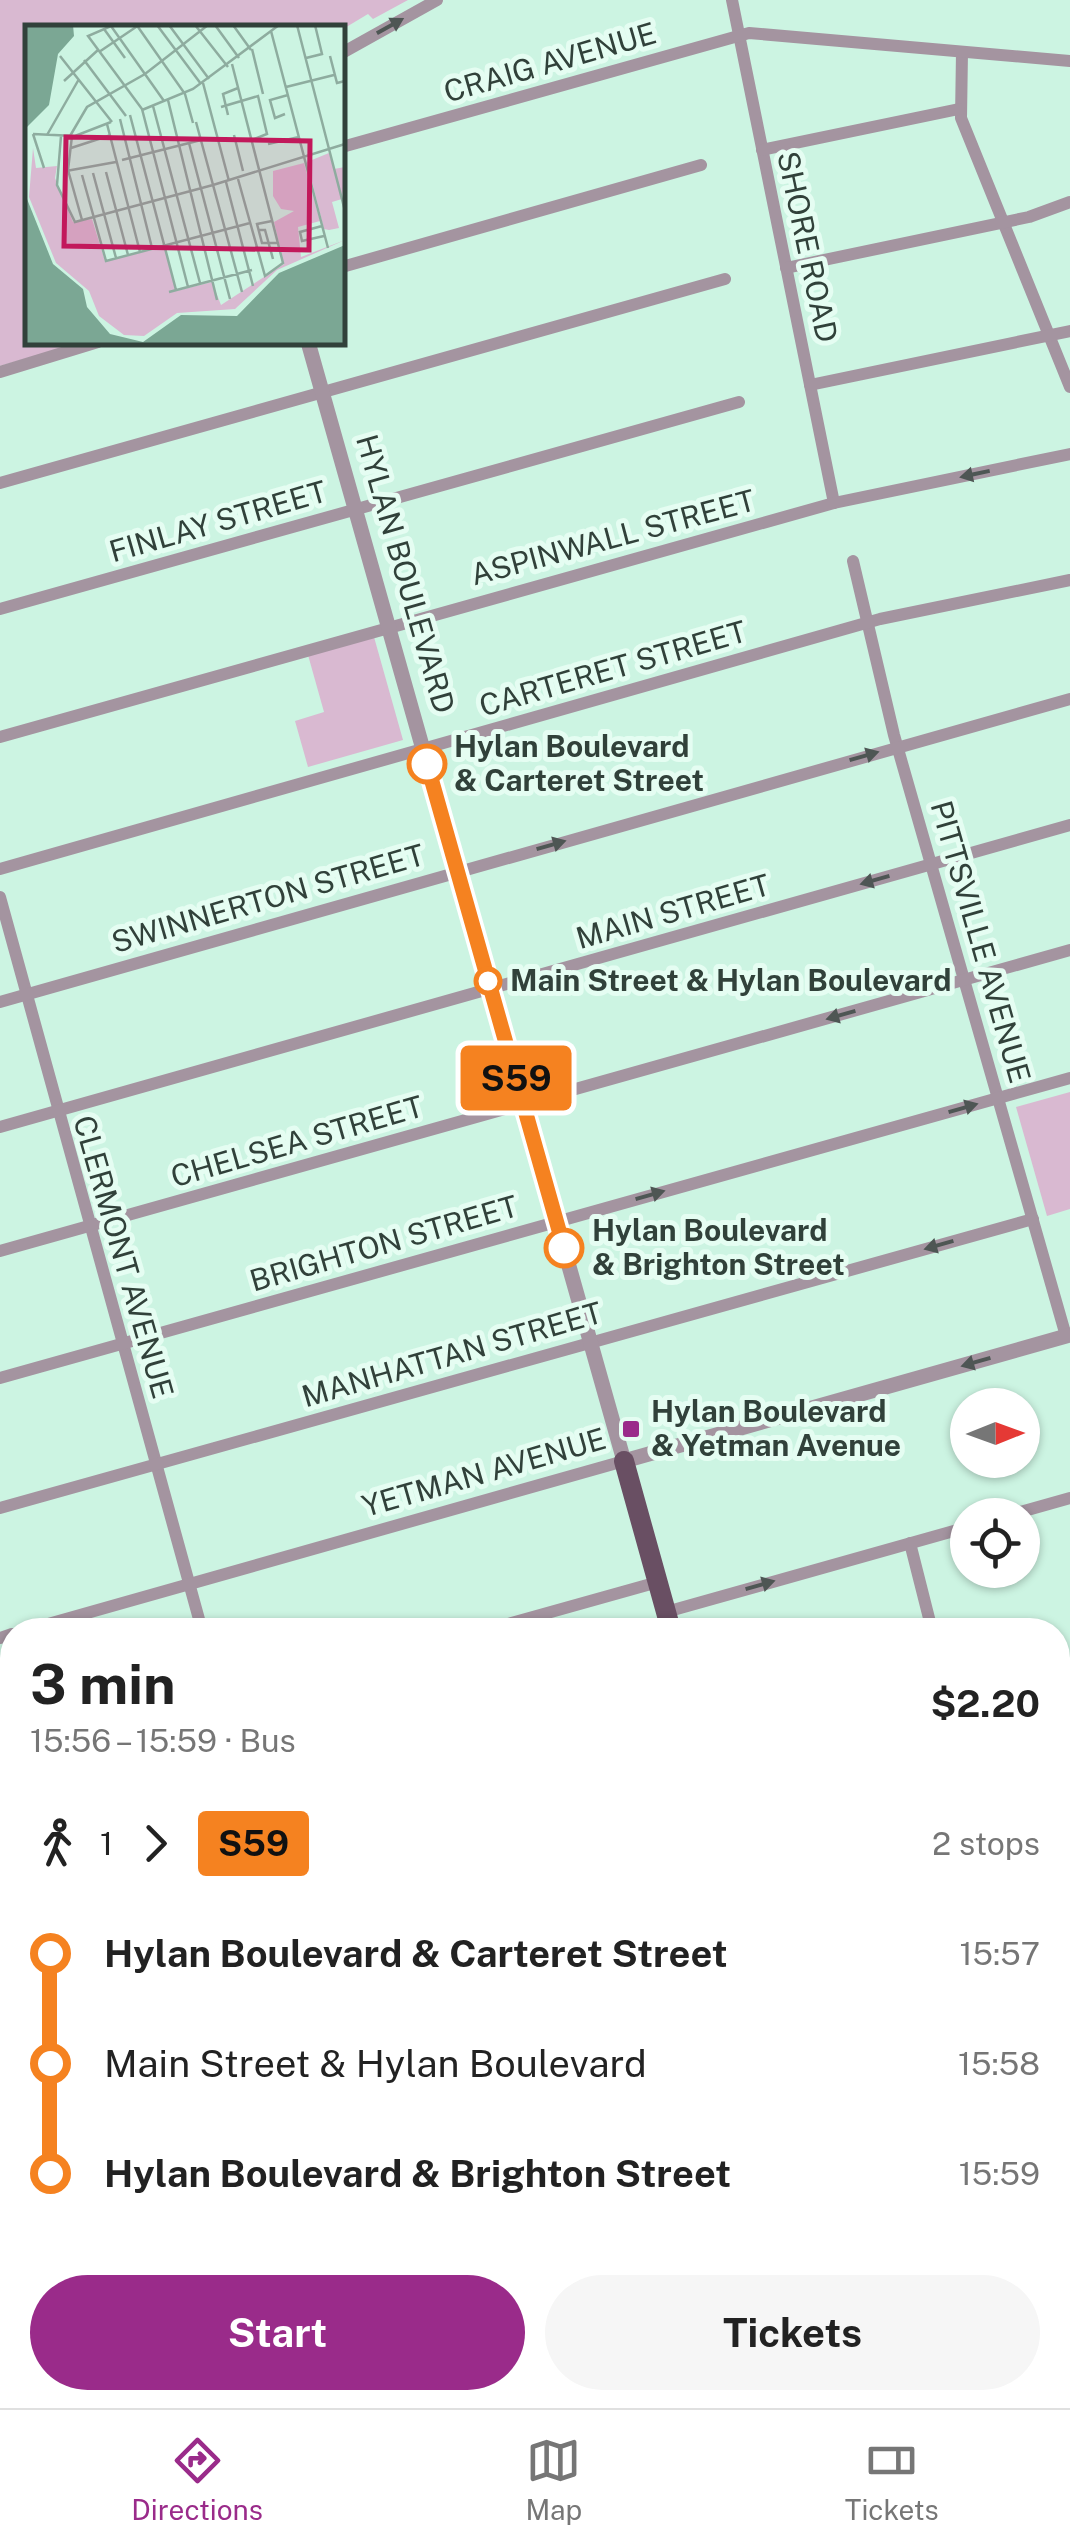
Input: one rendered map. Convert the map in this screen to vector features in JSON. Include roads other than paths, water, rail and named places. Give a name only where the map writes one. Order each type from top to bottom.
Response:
[{"type":"main road","name":"HYLAN BOULEVARD","points":[[624,1462],[668,1618]]},
{"type":"street","points":[[345,50],[437,0]]},
{"type":"street","name":"SHORE ROAD","points":[[732,0],[834,503]]},
{"type":"street","name":"CRAIG AVENUE","points":[[345,147],[760,32],[1070,61]]},
{"type":"street","points":[[962,52],[959,108],[1070,387]]},
{"type":"street","points":[[762,150],[959,108]]},
{"type":"street","points":[[345,265],[702,165]]},
{"type":"street","points":[[786,268],[1003,223],[1070,202]]},
{"type":"street","points":[[0,483],[724,279]]},
{"type":"street","points":[[810,384],[1070,331]]},
{"type":"street","points":[[0,372],[88,345]]},
{"type":"street","name":"HYLAN BOULEVARD","points":[[309,345],[624,1462]]},
{"type":"street","name":"FINLAY STREET","points":[[0,610],[739,402]]},
{"type":"street","name":"ASPINWALL STREET","points":[[0,737],[834,503],[1070,454]]},
{"type":"street","name":"PITTSVILLE AVENUE","points":[[853,561],[898,747],[1068,1335]]},
{"type":"street","name":"CARTERET STREET","points":[[0,868],[866,624],[1070,580]]},
{"type":"street","name":"SWINNERTON STREET","points":[[0,1002],[1070,699]]},
{"type":"street","name":"MAIN STREET","points":[[0,1127],[1070,825]]},
{"type":"street","name":"CLERMONT AVENUE","points":[[0,897],[199,1618]]},
{"type":"street","name":"CHELSEA STREET","points":[[0,1251],[1070,950]]},
{"type":"street","name":"BRIGHTON STREET","points":[[0,1378],[1070,1078]]},
{"type":"street","name":"MANHATTAN STREET","points":[[0,1508],[1032,1219]]},
{"type":"street","name":"YETMAN AVENUE","points":[[70,1618],[1068,1335]]},
{"type":"street","points":[[1040,1506],[1070,1498]]},
{"type":"street","points":[[678,1618],[950,1532]]},
{"type":"street","points":[[910,1543],[929,1618]]},
{"type":"street","points":[[530,1618],[658,1582]]},
{"type":"place","name":"Hylan Boulevard & Carteret Street","points":[[427,764]]},
{"type":"place","name":"Main Street & Hylan Boulevard","points":[[488,981]]},
{"type":"place","name":"Hylan Boulevard & Brighton Street","points":[[564,1248]]},
{"type":"place","name":"Hylan Boulevard & Yetman Avenue","points":[[631,1429]]}]
